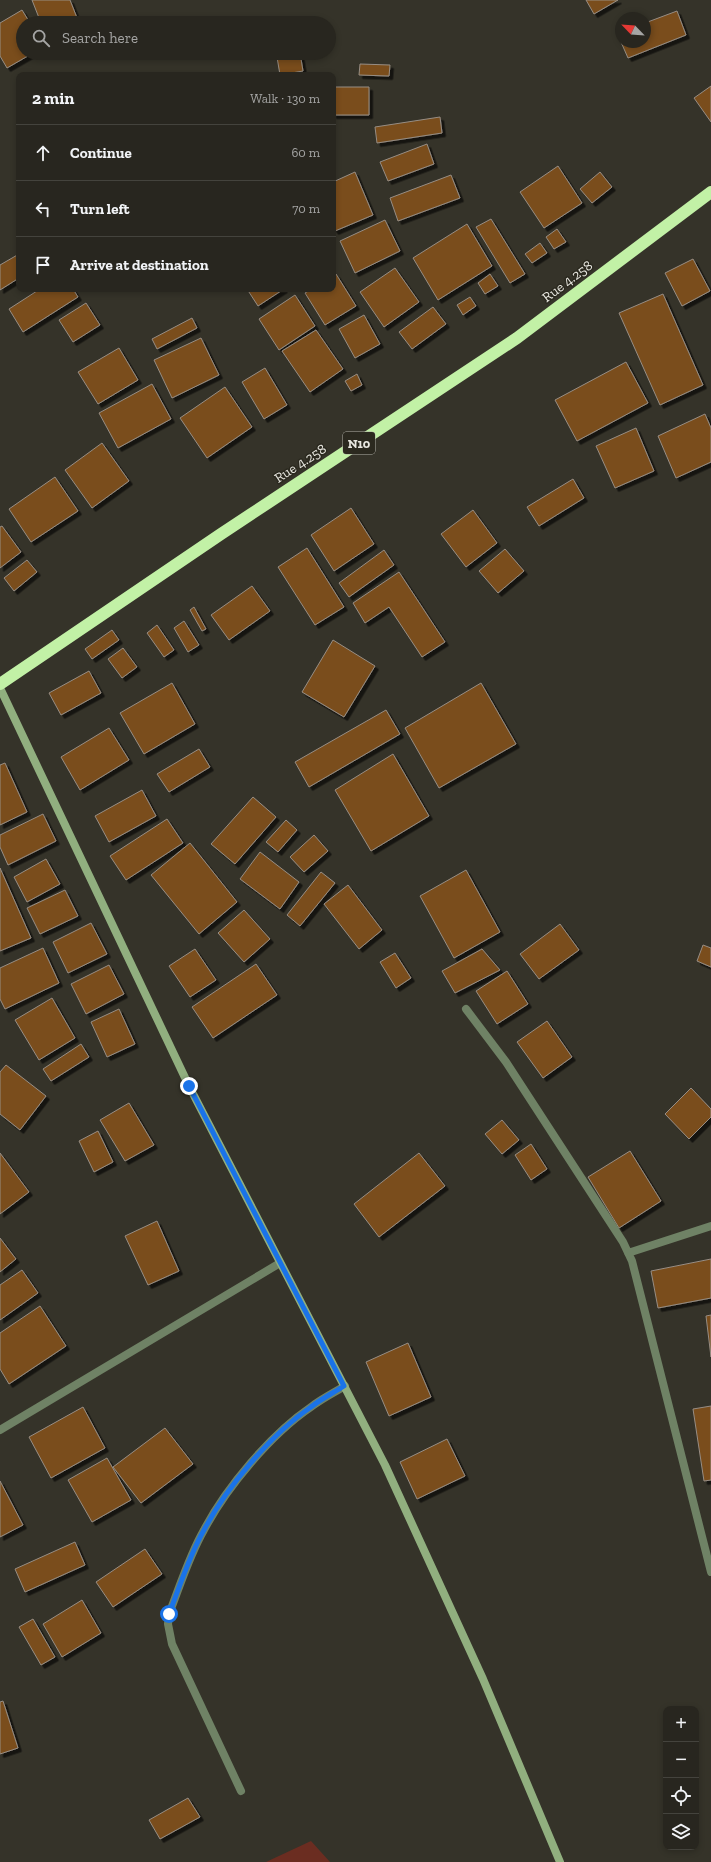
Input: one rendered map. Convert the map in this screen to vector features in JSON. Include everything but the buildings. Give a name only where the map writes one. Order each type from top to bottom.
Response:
[{"type":"highway","name":"Rue 4.258","points":[[0,684],[221,534],[517,338],[711,192]]},
{"type":"street","points":[[0,688],[189,1086],[384,1465],[483,1679],[560,1862]]},
{"type":"street","points":[[466,1009],[506,1062],[619,1235],[632,1261],[711,1572]]},
{"type":"street","points":[[628,1253],[711,1226]]},
{"type":"street","points":[[0,1430],[280,1263]]},
{"type":"street","points":[[241,1791],[172,1644],[168,1624],[169,1614],[203,1530],[224,1497],[252,1461],[277,1435],[310,1407],[344,1386]]},
{"type":"shaded area","points":[[311,1841],[330,1862],[266,1862]]},
{"type":"route","points":[[169,1614],[203,1530],[224,1497],[252,1461],[277,1435],[310,1407],[344,1386],[189,1086]]}]
